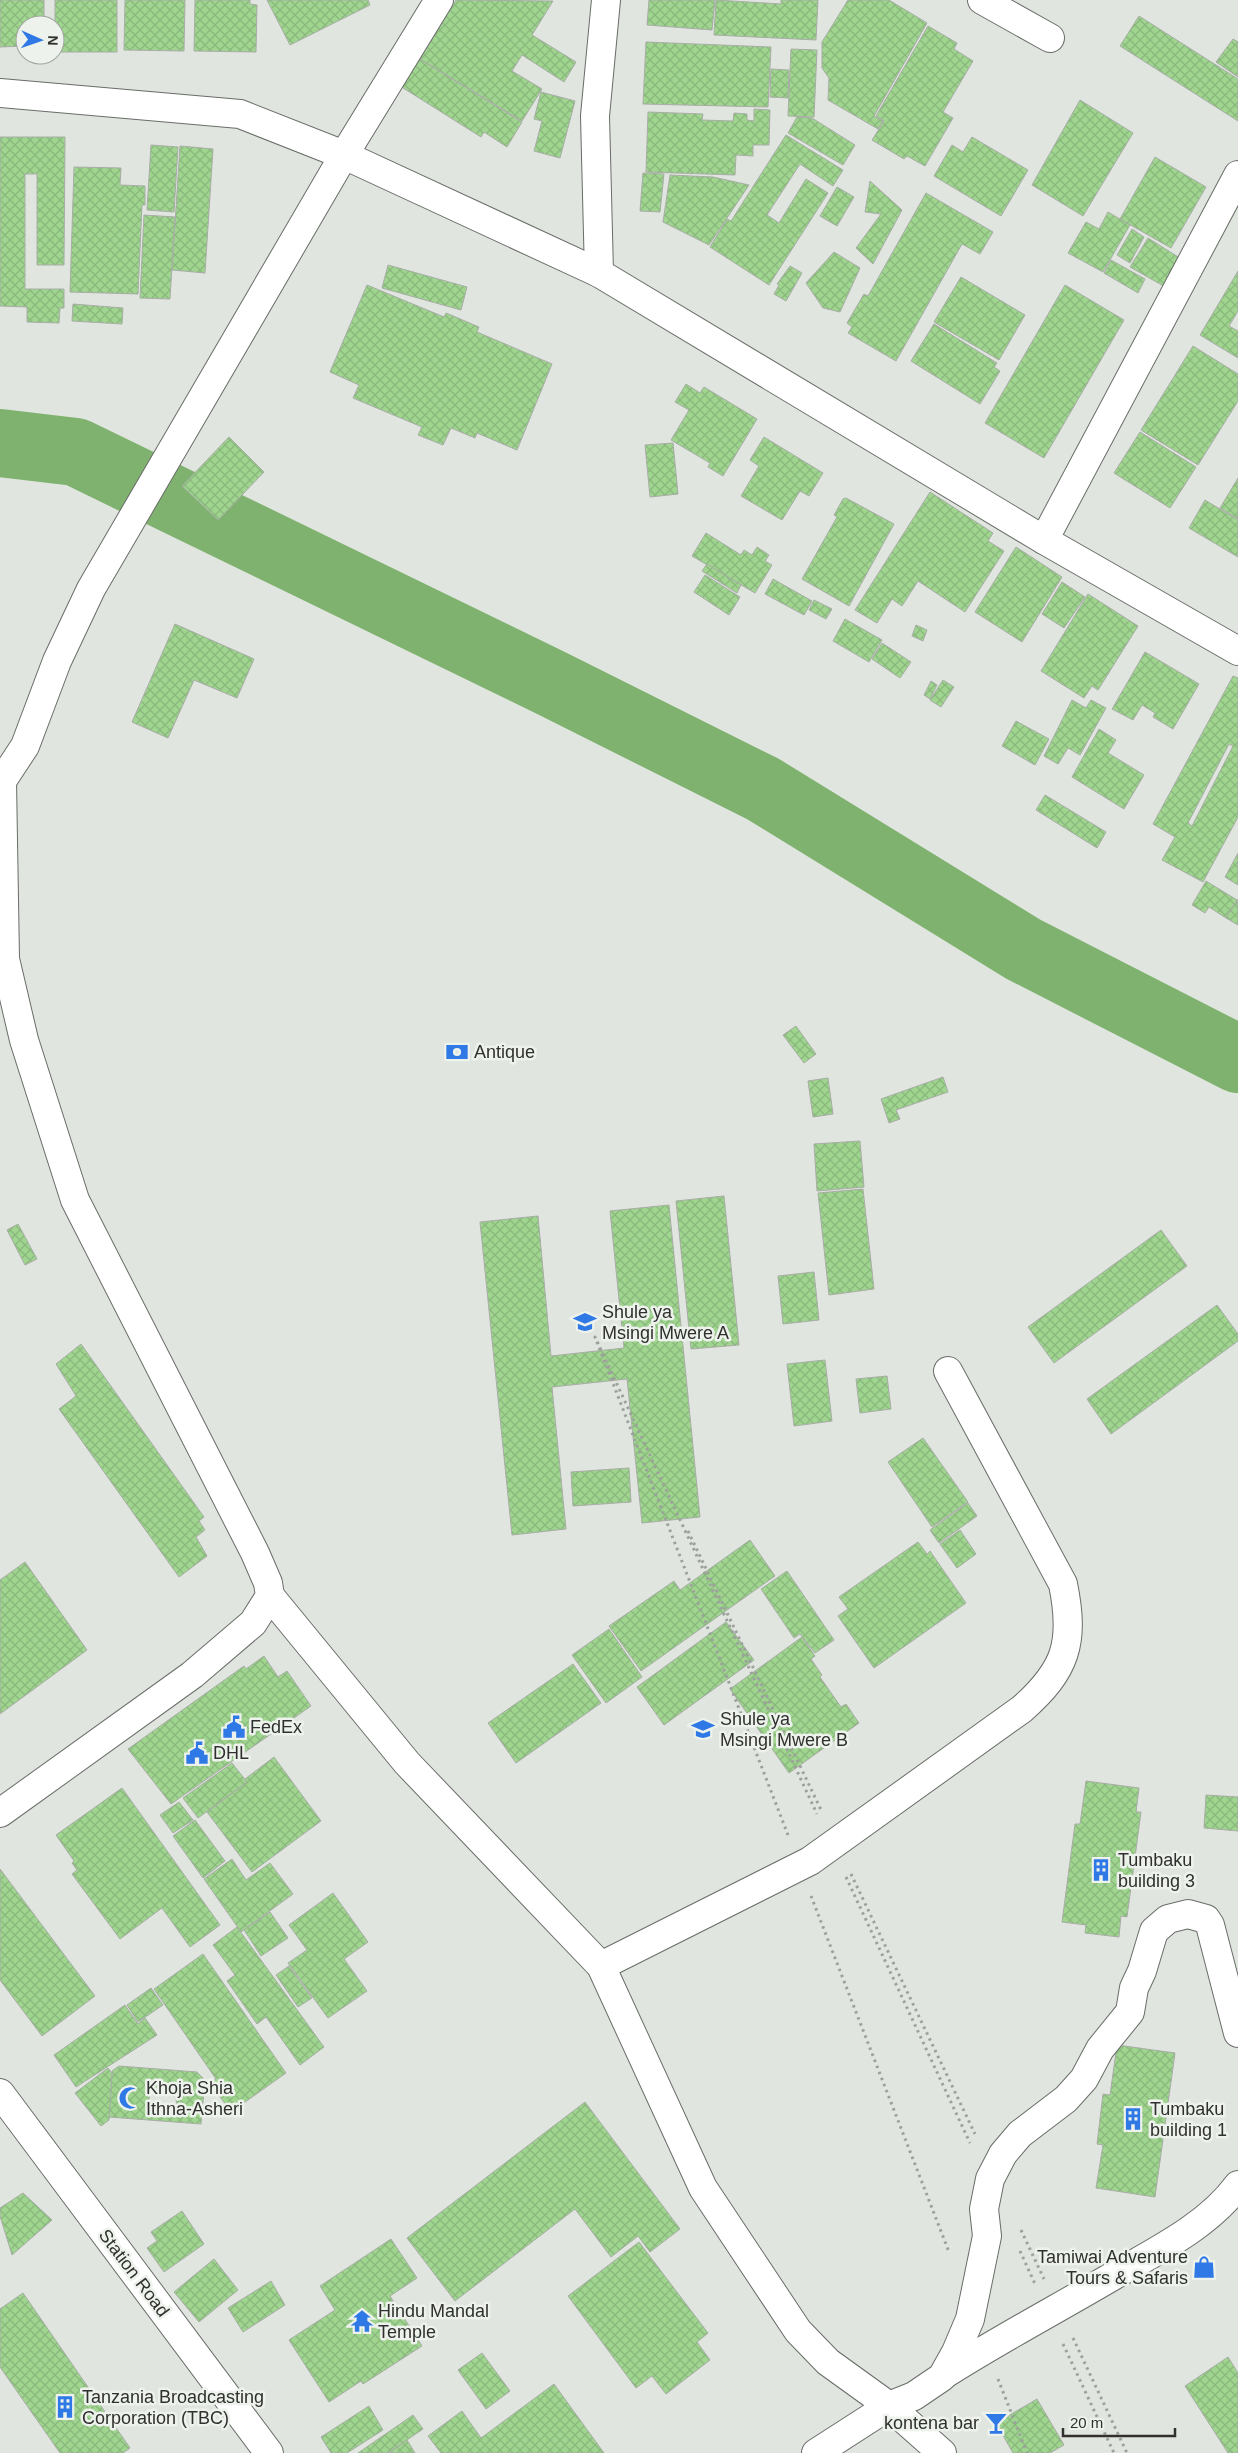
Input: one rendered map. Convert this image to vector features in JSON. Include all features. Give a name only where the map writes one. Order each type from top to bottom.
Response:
[{"type":"street","points":[[439,0],[344,155],[91,589],[57,661],[25,746],[1,781],[6,959],[24,1040],[75,1200],[255,1553],[268,1583],[270,1596],[407,1763],[601,1966],[703,2188],[798,2331],[828,2362],[889,2406],[942,2453]]},
{"type":"street","points":[[599,273],[595,116],[606,0]]},
{"type":"street","points":[[982,0],[1050,38]]},
{"type":"street","points":[[0,93],[240,114],[344,155],[599,273],[1044,540],[1238,651]]},
{"type":"street","points":[[1044,540],[1238,175]]},
{"type":"street","points":[[601,1966],[810,1861],[1022,1709],[1051,1680],[1059,1667],[1068,1636],[1068,1605],[1063,1584],[948,1372]]},
{"type":"street","points":[[0,1813],[192,1675],[253,1622],[270,1596]]},
{"type":"street","points":[[942,2377],[956,2352],[970,2319],[986,2236],[984,2209],[990,2179],[1003,2154],[1020,2134],[1066,2099],[1084,2079],[1100,2049],[1130,2012],[1134,1988],[1142,1970],[1154,1931],[1168,1919],[1188,1914],[1206,1919],[1210,1924],[1238,2033]]},
{"type":"street","name":"Station Road","points":[[0,2093],[268,2453]]},
{"type":"street","points":[[816,2453],[889,2406],[914,2396],[992,2344],[1154,2254],[1225,2204],[1238,2185]]},
{"type":"path","points":[[595,1338],[823,1814]]},
{"type":"path","points":[[595,1338],[821,1823]]},
{"type":"path","points":[[595,1338],[790,1840]]},
{"type":"path","points":[[842,1868],[972,2147]]},
{"type":"path","points":[[848,1868],[977,2138]]},
{"type":"path","points":[[811,1895],[951,2258]]},
{"type":"path","points":[[1020,2228],[1046,2282]]},
{"type":"path","points":[[1018,2246],[1038,2291]]},
{"type":"path","points":[[1060,2336],[1114,2453]]},
{"type":"path","points":[[1072,2336],[1128,2453]]},
{"type":"path","points":[[994,2369],[1027,2453]]},
{"type":"building","points":[[0,0],[44,0],[44,15],[15,15],[15,46],[0,47]]},
{"type":"building","points":[[55,0],[117,0],[117,52],[65,52],[65,15],[55,15]]},
{"type":"building","points":[[125,0],[185,0],[184,51],[124,50]]},
{"type":"building","points":[[195,0],[250,0],[250,4],[257,5],[256,52],[194,51]]},
{"type":"building","points":[[267,0],[368,0],[370,5],[290,45]]},
{"type":"building","points":[[456,0],[553,1],[532,35],[576,62],[564,82],[522,55],[512,71],[542,89],[522,121],[420,59]]},
{"type":"building","points":[[649,0],[715,0],[712,30],[647,25]]},
{"type":"building","points":[[716,0],[781,4],[781,0],[818,0],[816,40],[714,35]]},
{"type":"building","points":[[848,0],[889,0],[927,23],[874,116],[883,121],[878,129],[828,100],[829,78],[822,68],[822,42]]},
{"type":"building","points":[[1139,16],[1238,79],[1238,121],[1120,46]]},
{"type":"building","points":[[928,26],[957,43],[954,49],[973,61],[943,112],[953,118],[925,166],[907,156],[904,159],[872,140],[884,121],[876,116]]},
{"type":"building","points":[[1233,39],[1238,42],[1238,77],[1216,62]]},
{"type":"building","points":[[646,42],[771,47],[768,107],[643,104]]},
{"type":"building","points":[[791,49],[817,50],[814,117],[788,116]]},
{"type":"building","points":[[418,58],[522,122],[507,147],[484,132],[481,137],[400,86]]},
{"type":"building","points":[[771,69],[789,70],[788,98],[770,97]]},
{"type":"building","points":[[541,92],[575,101],[560,158],[534,151],[542,121],[534,119]]},
{"type":"building","points":[[1080,100],[1133,133],[1083,216],[1032,185]]},
{"type":"building","points":[[754,109],[770,110],[769,145],[753,145],[753,156],[736,155],[735,175],[646,172],[648,112],[703,114],[702,120],[733,121],[734,113],[747,114],[747,120],[754,121]]},
{"type":"building","points":[[797,117],[812,118],[855,145],[843,165],[788,133]]},
{"type":"building","points":[[786,135],[843,170],[833,186],[800,164],[767,215],[779,223],[806,179],[828,193],[769,285],[710,247],[727,219],[731,221]]},
{"type":"building","points":[[0,137],[65,137],[64,265],[37,265],[37,174],[25,174],[25,289],[64,289],[64,308],[60,308],[59,323],[27,322],[27,307],[0,306]]},
{"type":"building","points":[[972,137],[1028,170],[1001,216],[934,176],[952,145],[963,152]]},
{"type":"building","points":[[151,145],[178,147],[174,212],[147,210]]},
{"type":"building","points":[[180,146],[213,149],[205,273],[172,270]]},
{"type":"building","points":[[1155,157],[1206,187],[1171,248],[1120,219]]},
{"type":"building","points":[[74,167],[121,168],[120,185],[145,186],[145,205],[142,205],[138,294],[70,292]]},
{"type":"building","points":[[643,173],[664,174],[660,212],[640,211]]},
{"type":"building","points":[[670,175],[713,177],[749,185],[709,245],[663,222]]},
{"type":"building","points":[[870,181],[902,210],[873,264],[856,248],[881,214],[865,212]]},
{"type":"building","points":[[837,187],[854,197],[837,226],[820,216]]},
{"type":"building","points":[[926,193],[993,232],[980,254],[962,244],[896,361],[848,333],[852,327],[847,323],[864,294],[868,296]]},
{"type":"building","points":[[1108,212],[1130,225],[1103,272],[1068,253],[1086,222],[1099,229]]},
{"type":"building","points":[[144,215],[175,217],[170,299],[140,298]]},
{"type":"building","points":[[1132,229],[1144,237],[1130,263],[1117,255]]},
{"type":"building","points":[[1148,238],[1183,260],[1167,288],[1130,267]]},
{"type":"building","points":[[834,252],[860,268],[840,312],[823,308],[806,283]]},
{"type":"building","points":[[1111,260],[1145,279],[1138,293],[1104,273]]},
{"type":"building","points":[[388,265],[467,287],[461,310],[382,288]]},
{"type":"building","points":[[790,266],[802,273],[786,301],[774,294],[779,285],[777,284]]},
{"type":"building","points":[[1238,271],[1238,311],[1229,326],[1238,331],[1238,358],[1200,335]]},
{"type":"building","points":[[961,277],[1025,315],[999,360],[934,322]]},
{"type":"building","points":[[367,285],[444,317],[446,313],[479,327],[477,332],[552,364],[517,450],[477,433],[475,438],[451,428],[443,445],[418,435],[422,427],[353,398],[359,385],[330,372]]},
{"type":"building","points":[[1065,285],[1124,320],[1044,458],[985,423]]},
{"type":"building","points":[[73,304],[123,308],[122,324],[72,321]]},
{"type":"building","points":[[934,324],[997,363],[994,367],[1000,371],[980,404],[911,361]]},
{"type":"building","points":[[1193,346],[1238,374],[1238,401],[1198,465],[1141,430]]},
{"type":"building","points":[[686,384],[700,393],[704,387],[757,419],[723,476],[708,467],[710,463],[671,440],[689,410],[675,402]]},
{"type":"building","points":[[1140,432],[1196,467],[1170,508],[1114,473]]},
{"type":"building","points":[[229,437],[264,472],[218,520],[182,486]]},
{"type":"building","points":[[764,437],[823,473],[809,496],[800,491],[782,520],[741,496],[759,466],[750,460]]},
{"type":"building","points":[[673,443],[678,494],[650,497],[645,445]]},
{"type":"building","points":[[1238,478],[1238,519],[1220,508]]},
{"type":"building","points":[[930,492],[993,533],[988,541],[1004,551],[965,612],[918,581],[902,606],[892,599],[877,623],[855,610]]},
{"type":"building","points":[[846,498],[894,524],[849,606],[802,579],[837,517],[834,515],[843,499]]},
{"type":"building","points":[[1205,500],[1238,520],[1238,557],[1189,528]]},
{"type":"building","points":[[706,533],[741,555],[744,550],[752,555],[757,547],[769,555],[765,561],[772,565],[755,593],[692,556]]},
{"type":"building","points":[[1016,547],[1062,577],[1022,642],[975,612]]},
{"type":"building","points":[[707,564],[741,585],[737,593],[702,571]]},
{"type":"building","points":[[705,575],[740,597],[729,615],[694,592]]},
{"type":"building","points":[[773,579],[812,601],[804,615],[765,594]]},
{"type":"building","points":[[1062,582],[1085,597],[1064,628],[1042,614]]},
{"type":"building","points":[[1088,594],[1138,626],[1098,690],[1092,686],[1084,698],[1041,671]]},
{"type":"building","points":[[814,600],[832,609],[826,619],[809,610]]},
{"type":"building","points":[[845,619],[882,640],[869,662],[833,641]]},
{"type":"building","points":[[175,624],[254,659],[237,698],[194,680],[168,738],[132,722]]},
{"type":"building","points":[[916,625],[927,630],[923,641],[912,636]]},
{"type":"building","points":[[882,643],[911,662],[900,678],[872,659]]},
{"type":"building","points":[[1145,652],[1199,684],[1173,729],[1153,717],[1155,713],[1142,705],[1133,720],[1112,709]]},
{"type":"building","points":[[1233,676],[1238,678],[1238,817],[1203,882],[1162,860],[1175,837],[1153,824]],"holes":[[[1229,744],[1233,746],[1192,826],[1188,823]]]},
{"type":"building","points":[[943,680],[954,687],[941,707],[930,700]]},
{"type":"building","points":[[931,681],[937,685],[930,699],[924,695]]},
{"type":"building","points":[[1072,700],[1086,708],[1091,700],[1106,708],[1080,755],[1068,748],[1058,764],[1044,756]]},
{"type":"building","points":[[1016,721],[1049,739],[1035,765],[1002,746]]},
{"type":"building","points":[[1099,729],[1116,740],[1108,753],[1144,775],[1124,809],[1072,777]]},
{"type":"building","points":[[1045,795],[1106,832],[1097,848],[1036,810]]},
{"type":"building","points":[[1238,853],[1238,885],[1225,877]]},
{"type":"building","points":[[1206,881],[1237,900],[1226,918],[1209,907],[1205,913],[1192,905]]},
{"type":"building","points":[[1238,899],[1238,925],[1226,918]]},
{"type":"building","points":[[796,1026],[816,1054],[804,1063],[783,1035]]},
{"type":"building","points":[[943,1077],[948,1092],[896,1110],[900,1119],[889,1123],[881,1099]]},
{"type":"building","points":[[828,1078],[833,1114],[813,1117],[808,1081]]},
{"type":"building","points":[[860,1141],[864,1187],[817,1191],[814,1144]]},
{"type":"building","points":[[863,1189],[874,1289],[829,1295],[818,1193]]},
{"type":"building","points":[[724,1196],[739,1345],[691,1349],[676,1201]]},
{"type":"building","points":[[669,1205],[700,1517],[642,1523],[627,1379],[552,1387],[566,1529],[512,1535],[480,1222],[538,1216],[551,1356],[624,1348],[610,1211]]},
{"type":"building","points":[[18,1224],[37,1259],[25,1265],[7,1230]]},
{"type":"building","points":[[1161,1230],[1187,1266],[1054,1363],[1028,1327]]},
{"type":"building","points":[[814,1272],[819,1320],[783,1324],[778,1276]]},
{"type":"building","points":[[1217,1305],[1238,1334],[1238,1341],[1111,1434],[1087,1399]]},
{"type":"building","points":[[81,1344],[204,1517],[199,1521],[205,1530],[196,1537],[207,1556],[179,1577],[59,1409],[76,1396],[56,1364]]},
{"type":"building","points":[[825,1360],[832,1421],[794,1426],[787,1364]]},
{"type":"building","points":[[887,1376],[891,1409],[860,1413],[856,1379]]},
{"type":"building","points":[[923,1438],[968,1502],[932,1527],[888,1462]]},
{"type":"building","points":[[629,1468],[631,1502],[573,1506],[571,1472]]},
{"type":"building","points":[[968,1503],[977,1516],[939,1543],[930,1530]]},
{"type":"building","points":[[960,1530],[976,1554],[957,1568],[940,1544]]},
{"type":"building","points":[[750,1540],[775,1576],[641,1671],[609,1626],[674,1581],[680,1590]]},
{"type":"building","points":[[918,1542],[927,1554],[930,1551],[966,1603],[874,1668],[838,1616],[848,1609],[839,1597]]},
{"type":"building","points":[[25,1562],[87,1650],[0,1714],[0,1580]]},
{"type":"building","points":[[787,1571],[834,1640],[815,1653],[800,1634],[794,1638],[761,1589]]},
{"type":"building","points":[[726,1622],[754,1660],[664,1725],[637,1687]]},
{"type":"building","points":[[609,1629],[642,1677],[606,1703],[572,1655]]},
{"type":"building","points":[[802,1637],[815,1656],[811,1659],[822,1675],[820,1677],[841,1707],[846,1704],[859,1723],[789,1773],[730,1689]]},
{"type":"building","points":[[264,1656],[278,1677],[287,1671],[311,1706],[171,1804],[128,1749],[244,1666],[246,1669]]},
{"type":"building","points":[[573,1664],[601,1703],[516,1763],[488,1723]]},
{"type":"building","points":[[274,1757],[321,1821],[252,1872],[207,1812],[247,1782],[245,1779]]},
{"type":"building","points":[[232,1763],[247,1782],[198,1818],[183,1798]]},
{"type":"building","name":"Tumbaku building 3","points":[[1086,1781],[1139,1788],[1136,1812],[1141,1812],[1127,1917],[1121,1916],[1119,1937],[1085,1933],[1086,1925],[1062,1922],[1075,1824],[1080,1824]]},
{"type":"building","points":[[122,1788],[220,1925],[190,1947],[162,1908],[120,1939],[72,1874],[77,1870],[72,1863],[74,1861],[56,1835]]},
{"type":"building","points":[[1206,1795],[1238,1797],[1238,1831],[1204,1828]]},
{"type":"building","points":[[179,1802],[193,1820],[173,1833],[160,1815]]},
{"type":"building","points":[[195,1820],[225,1861],[203,1878],[173,1836]]},
{"type":"building","points":[[232,1859],[246,1880],[270,1863],[293,1894],[241,1932],[204,1879]]},
{"type":"building","points":[[0,1869],[95,1996],[42,2036],[0,1980]]},
{"type":"building","points":[[333,1893],[368,1942],[344,1959],[367,1991],[328,2018],[288,1963],[307,1950],[289,1925]]},
{"type":"building","points":[[270,1912],[288,1938],[261,1956],[244,1930]]},
{"type":"building","points":[[237,1927],[324,2047],[300,2065],[266,2017],[257,2024],[227,1981],[235,1975],[213,1945]]},
{"type":"building","points":[[203,1954],[286,2073],[231,2112],[210,2083],[216,2079],[154,1989]]},
{"type":"building","points":[[289,1966],[312,1998],[298,2007],[276,1975]]},
{"type":"building","points":[[151,1988],[163,2005],[138,2022],[127,2005]]},
{"type":"building","points":[[125,2005],[138,2024],[145,2018],[157,2035],[76,2087],[54,2055]]},
{"type":"building","name":"Tumbaku building 1","points":[[1117,2045],[1175,2053],[1155,2197],[1096,2188],[1103,2145],[1097,2144],[1103,2094],[1110,2095]]},
{"type":"building","name":"Khoja Shia Ithna-Asheri","points":[[119,2066],[197,2072],[205,2080],[201,2124],[109,2117],[112,2071]],"holes":[[[162,2086],[174,2092],[177,2104],[169,2115],[156,2115],[148,2105],[150,2092]]]},
{"type":"building","points":[[108,2068],[112,2073],[109,2120],[101,2126],[75,2093]]},
{"type":"building","points":[[585,2102],[680,2229],[650,2252],[638,2236],[611,2257],[575,2209],[455,2301],[407,2238]]},
{"type":"building","points":[[23,2193],[52,2220],[12,2255],[0,2216],[0,2208]]},
{"type":"building","points":[[182,2211],[204,2244],[164,2272],[147,2248],[157,2241],[151,2232]]},
{"type":"building","name":"Hindu Mandal Temple","points":[[391,2239],[417,2278],[390,2296],[422,2346],[363,2384],[361,2381],[329,2402],[289,2340],[335,2310],[320,2286]]},
{"type":"building","points":[[639,2242],[708,2333],[697,2342],[710,2360],[666,2394],[652,2376],[636,2388],[568,2296]]},
{"type":"building","points":[[214,2259],[238,2290],[199,2322],[174,2292]]},
{"type":"building","points":[[271,2281],[285,2305],[243,2332],[228,2308]]},
{"type":"building","name":"Tanzania Broadcasting Corporation (TBC)","points":[[23,2293],[130,2448],[123,2453],[60,2453],[0,2367],[0,2309]]},
{"type":"building","points":[[482,2353],[510,2391],[486,2409],[458,2370]]},
{"type":"building","points":[[1228,2357],[1238,2373],[1238,2453],[1228,2453],[1185,2386]]},
{"type":"building","points":[[554,2384],[604,2453],[441,2453],[428,2436],[462,2411],[481,2438]]},
{"type":"building","points":[[1037,2399],[1064,2445],[1050,2453],[1013,2453],[996,2423]]},
{"type":"building","points":[[369,2406],[383,2430],[347,2453],[331,2453],[321,2437]]},
{"type":"building","points":[[413,2415],[423,2429],[388,2453],[358,2453]]},
{"type":"building","points":[[407,2440],[415,2453],[389,2453]]},
{"type":"waterway","points":[[0,443],[76,452],[549,682],[763,789],[1023,949],[1238,1059]]},
{"type":"place","name":"Antique","points":[[457,1052]]},
{"type":"place","name":"Shule ya Msingi Mwere A","points":[[585,1322]]},
{"type":"place","name":"FedEx","points":[[234,1727]]},
{"type":"place","name":"Shule ya Msingi Mwere B","points":[[703,1729]]},
{"type":"place","name":"DHL","points":[[197,1753]]},
{"type":"place","name":"Tumbaku building 3","points":[[1101,1870]]},
{"type":"place","name":"Khoja Shia Ithna-Asheri","points":[[130,2098]]},
{"type":"place","name":"Tumbaku building 1","points":[[1133,2119]]},
{"type":"place","name":"Tamiwai Adventure Tours & Safaris","points":[[1204,2267]]},
{"type":"place","name":"Hindu Mandal Temple","points":[[362,2321]]},
{"type":"place","name":"Tanzania Broadcasting Corporation (TBC)","points":[[65,2407]]},
{"type":"place","name":"kontena bar","points":[[996,2423]]}]
